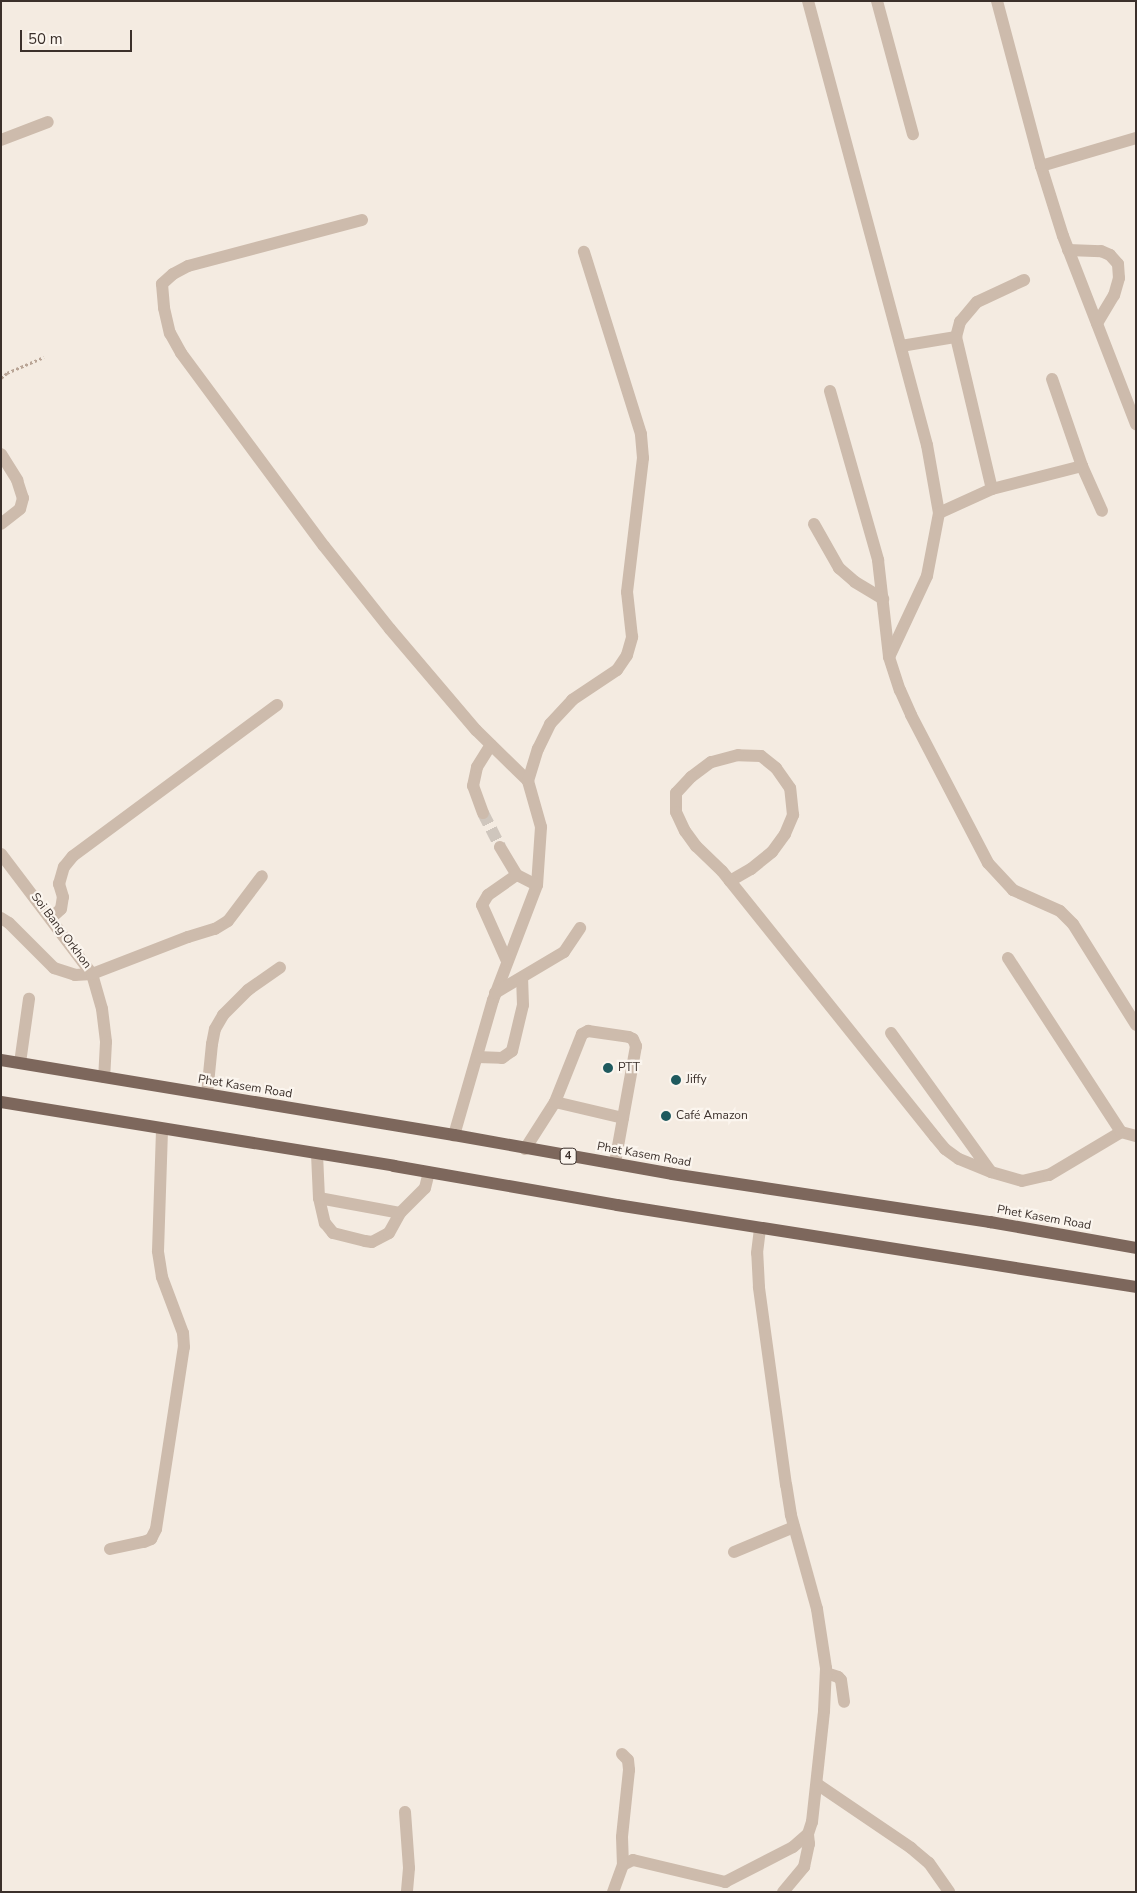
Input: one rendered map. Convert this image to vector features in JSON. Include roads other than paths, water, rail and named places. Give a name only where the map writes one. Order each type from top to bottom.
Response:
[{"type":"main road","name":"Phet Kasem Road","points":[[1,1060],[454,1135],[525,1149],[1136,1248]]},
{"type":"main road","points":[[1,1102],[760,1228],[1136,1287]]},
{"type":"street","points":[[808,1],[928,445],[939,513],[927,576],[890,657]]},
{"type":"street","points":[[877,1],[913,134]]},
{"type":"street","points":[[997,1],[1041,166],[1068,250],[1135,419]]},
{"type":"street","points":[[1,140],[48,122]]},
{"type":"street","points":[[1041,166],[1136,138]]},
{"type":"street","points":[[362,220],[188,266],[173,274],[162,284],[164,308],[170,332],[181,353],[318,538],[390,629],[491,745],[528,781],[541,827],[537,885],[495,993],[454,1135]]},
{"type":"street","points":[[1068,250],[1101,251],[1110,255],[1118,264],[1119,278],[1114,296],[1097,323]]},
{"type":"street","points":[[528,781],[538,749],[550,724],[572,700],[617,670],[627,655],[632,637],[627,592],[643,458],[641,434],[584,252]]},
{"type":"street","points":[[992,490],[956,337],[960,322],[977,302],[1024,280]]},
{"type":"street","points":[[901,346],[956,337]]},
{"type":"street","points":[[1052,379],[1082,466],[1102,511]]},
{"type":"street","points":[[830,392],[878,560],[890,657],[900,690],[911,715],[988,863],[1013,890],[1060,911],[1073,924],[1136,1025]]},
{"type":"street","points":[[1,454],[17,480],[22,498],[20,509],[1,524]]},
{"type":"street","points":[[939,513],[992,490],[1082,466]]},
{"type":"street","points":[[814,524],[839,568],[855,582],[883,599]]},
{"type":"street","points":[[52,918],[62,909],[63,897],[59,884],[64,867],[73,856],[277,705]]},
{"type":"street","points":[[483,812],[473,786],[477,767],[491,745]]},
{"type":"street","points":[[730,881],[751,869],[772,852],[785,834],[793,815],[790,788],[776,768],[760,756],[738,755],[711,762],[690,777],[676,793],[676,812],[685,831],[730,881],[940,1143],[959,1159],[1022,1182],[1048,1175],[1121,1132]]},
{"type":"street","points":[[500,847],[518,875],[537,885]]},
{"type":"street","name":"Soi Bang Orkhon","points":[[1,854],[52,918],[92,974],[102,1009],[106,1042],[104,1077]]},
{"type":"street","points":[[507,961],[482,905],[488,895],[518,875]]},
{"type":"street","points":[[1,918],[9,922],[54,968],[75,975],[92,974],[188,937],[215,929],[228,921],[262,876]]},
{"type":"street","points":[[495,993],[564,952],[580,928]]},
{"type":"street","points":[[1008,958],[1121,1132],[1136,1136]]},
{"type":"street","points":[[207,1094],[212,1044],[216,1029],[223,1015],[248,990],[280,968]]},
{"type":"street","points":[[477,1057],[502,1058],[512,1051],[523,1005],[522,978]]},
{"type":"street","points":[[20,1063],[29,999]]},
{"type":"street","points":[[525,1149],[556,1102],[582,1034],[588,1031],[629,1037],[636,1046],[615,1163]]},
{"type":"street","points":[[891,1034],[991,1172]]},
{"type":"street","points":[[556,1102],[623,1118]]},
{"type":"street","points":[[110,1549],[151,1539],[156,1529],[184,1347],[183,1333],[162,1277],[158,1251],[162,1130]]},
{"type":"street","points":[[318,1154],[322,1215],[328,1229],[333,1233],[365,1241],[372,1242],[382,1238],[389,1232],[400,1213],[425,1188],[430,1172]]},
{"type":"street","points":[[320,1198],[400,1213]]},
{"type":"street","points":[[760,1228],[757,1252],[759,1287],[782,1457],[794,1527],[817,1609],[826,1673],[817,1784],[812,1822],[808,1834],[809,1844],[804,1867],[783,1892]]},
{"type":"street","points":[[734,1552],[794,1527]]},
{"type":"street","points":[[826,1673],[841,1680],[844,1702]]},
{"type":"street","points":[[613,1892],[623,1865],[622,1846],[629,1770],[628,1760],[622,1754]]},
{"type":"street","points":[[817,1784],[911,1848],[928,1863],[950,1892]]},
{"type":"street","points":[[405,1812],[409,1868],[407,1892]]},
{"type":"street","points":[[623,1865],[629,1860],[640,1860],[718,1882],[728,1887],[793,1847],[808,1834]]},
{"type":"tunnel","points":[[483,813],[500,847]]},
{"type":"place","name":"PTT","points":[[608,1068]]},
{"type":"place","name":"Jiffy","points":[[676,1080]]},
{"type":"place","name":"Café Amazon","points":[[666,1116]]}]
